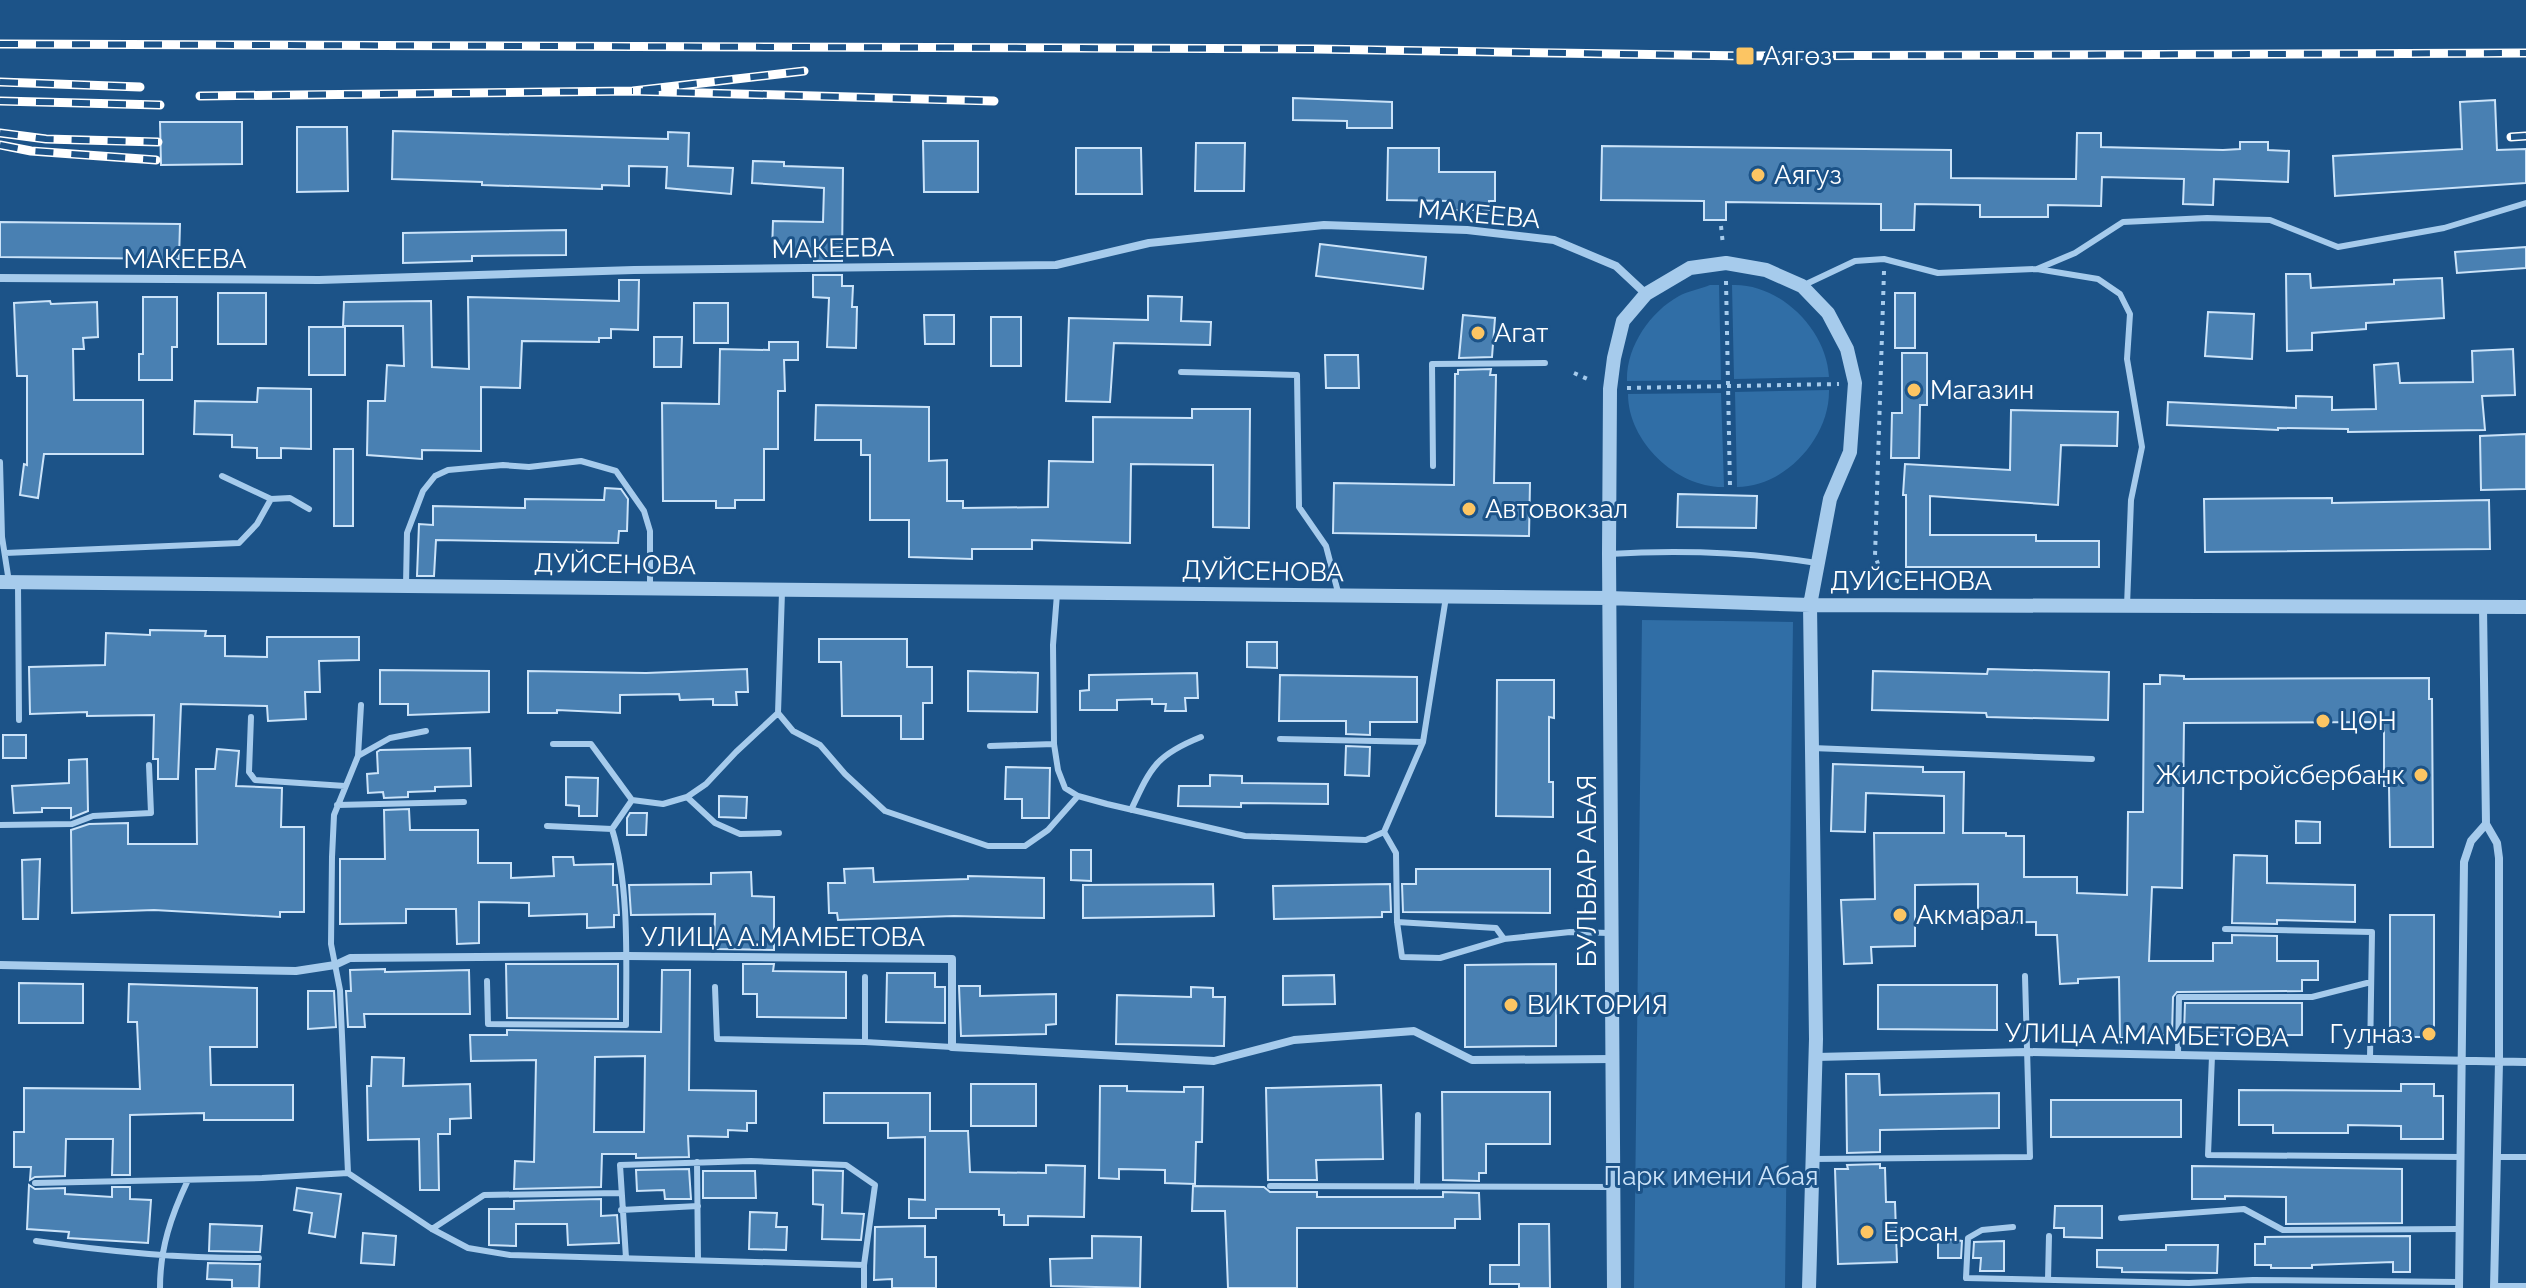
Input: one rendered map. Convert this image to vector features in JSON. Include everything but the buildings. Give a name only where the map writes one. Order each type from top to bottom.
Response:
[{"type":"street","name":"МАКЕЕВА","points":[[0,278],[319,280],[634,270],[1056,265],[1149,243],[1324,225],[1467,230],[1554,240],[1616,266],[1646,294]]},
{"type":"street","points":[[1609,598],[1610,389],[1623,321],[1646,294],[1690,268],[1726,263],[1766,270],[1802,286],[1828,313],[1847,349],[1855,383],[1850,452],[1830,499],[1810,605],[1816,1057],[1809,1288]]},
{"type":"street","name":"ДУЙСЕНОВА","points":[[9,582],[1609,598],[1810,605],[2526,607]]},
{"type":"street","name":"БУЛЬВАР АБАЯ","points":[[1609,598],[1614,1288]]},
{"type":"street","points":[[2483,607],[2486,824],[2497,843],[2499,858],[2494,1287]]},
{"type":"street","points":[[2460,1285],[2464,862],[2471,841],[2486,824]]},
{"type":"street","name":"УЛИЦА А.МАМБЕТОВА","points":[[0,965],[296,971],[335,965],[350,958],[627,956],[952,959],[952,1047]]},
{"type":"street","points":[[952,1047],[1214,1061],[1294,1040],[1414,1031],[1472,1060],[1613,1059]]},
{"type":"street","name":"УЛИЦА А.МАМБЕТОВА","points":[[1816,1057],[2027,1052],[2526,1062]]},
{"type":"lane","points":[[2037,269],[2075,253],[2123,222],[2207,218],[2270,220],[2338,247],[2444,228],[2526,203]]},
{"type":"lane","points":[[1802,286],[1855,261],[1884,259],[1938,273],[2037,269],[2098,279],[2120,294],[2130,314],[2127,359],[2142,447],[2131,500],[2127,606]]},
{"type":"lane","points":[[1433,466],[1432,364],[1545,363]]},
{"type":"lane","points":[[1181,372],[1297,375],[1299,507],[1326,546],[1339,596]]},
{"type":"lane","points":[[406,586],[407,533],[423,491],[435,476],[448,470],[503,465],[529,467],[581,461],[616,471],[644,511],[650,531],[650,589]]},
{"type":"lane","points":[[0,462],[19,720]]},
{"type":"lane","points":[[222,476],[271,499],[290,498],[309,509]]},
{"type":"lane","points":[[5,553],[239,543],[257,524],[271,499]]},
{"type":"lane","points":[[1609,554],[1670,552],[1777,557],[1817,563]]},
{"type":"lane","points":[[782,590],[778,713],[793,731],[820,745],[845,774],[885,811],[988,846],[1025,846],[1048,830],[1078,796]]},
{"type":"lane","points":[[1057,593],[1053,645],[1054,744],[1058,770],[1065,788],[1078,796],[1245,836],[1366,840],[1384,832],[1423,742],[1446,597]]},
{"type":"lane","points":[[348,1173],[340,990],[331,944],[332,857],[334,815],[358,756],[361,705]]},
{"type":"lane","points":[[553,744],[591,744],[632,800],[663,804],[687,797],[706,784],[778,713]]},
{"type":"lane","points":[[251,717],[249,772],[255,780],[345,786]]},
{"type":"lane","points":[[358,756],[390,738],[426,731]]},
{"type":"lane","points":[[1131,810],[1150,769],[1174,748],[1201,737]]},
{"type":"lane","points":[[1280,739],[1423,742]]},
{"type":"lane","points":[[990,746],[1054,744]]},
{"type":"lane","points":[[1812,748],[2092,759]]},
{"type":"lane","points":[[0,825],[72,824],[93,816],[151,813],[149,765]]},
{"type":"lane","points":[[687,797],[715,823],[740,834],[779,833]]},
{"type":"lane","points":[[612,829],[632,800]]},
{"type":"lane","points":[[337,805],[464,802]]},
{"type":"lane","points":[[547,826],[612,829]]},
{"type":"lane","points":[[487,981],[488,1024],[626,1025],[627,956],[620,853],[612,829]]},
{"type":"lane","points":[[1384,832],[1396,853],[1397,922],[1402,957],[1440,958],[1504,939],[1570,932],[1612,933]]},
{"type":"lane","points":[[1397,922],[1496,928],[1504,939]]},
{"type":"lane","points":[[2225,929],[2372,932],[2370,1059]]},
{"type":"lane","points":[[1813,1159],[2030,1157],[2025,976]]},
{"type":"lane","points":[[865,977],[865,1042]]},
{"type":"lane","points":[[2178,1055],[2179,997],[2312,997],[2371,982]]},
{"type":"lane","points":[[715,987],[717,1039],[952,1047]]},
{"type":"lane","points":[[2212,1056],[2208,1155],[2461,1157]]},
{"type":"lane","points":[[1417,1187],[1418,1115]]},
{"type":"lane","points":[[2497,1157],[2526,1157]]},
{"type":"lane","points":[[697,1162],[698,1260]]},
{"type":"lane","points":[[626,1258],[620,1165],[697,1162],[846,1165],[875,1185],[864,1265],[864,1288]]},
{"type":"lane","points":[[35,1183],[348,1173],[432,1229],[468,1248],[510,1255],[864,1265]]},
{"type":"lane","points":[[160,1288],[161,1254],[170,1218],[188,1180]]},
{"type":"lane","points":[[1270,1186],[1613,1187]]},
{"type":"lane","points":[[432,1229],[484,1195],[620,1193]]},
{"type":"lane","points":[[621,1210],[698,1206]]},
{"type":"lane","points":[[2121,1218],[2244,1209],[2283,1230],[2459,1229]]},
{"type":"lane","points":[[2013,1227],[1982,1230],[1968,1238],[1966,1278],[2030,1284],[2048,1280],[2460,1285]]},
{"type":"lane","points":[[2048,1280],[2049,1236]]},
{"type":"lane","points":[[36,1241],[186,1259],[259,1258]]},
{"type":"lane","points":[[2494,1287],[2526,1286]]},
{"type":"path","points":[[1721,226],[1726,263],[1730,487]]},
{"type":"path","points":[[1884,259],[1875,556],[1883,577],[1902,584],[1917,585]]},
{"type":"path","points":[[1574,373],[1610,389],[1881,383]]},
{"type":"green space","points":[[1719,285],[1721,380],[1627,381],[1635,343],[1658,311],[1679,296]]},
{"type":"green space","points":[[1732,285],[1750,286],[1767,292],[1798,313],[1820,343],[1829,377],[1734,379]]},
{"type":"green space","points":[[1829,390],[1822,425],[1801,456],[1772,479],[1737,487],[1735,392]]},
{"type":"green space","points":[[1721,393],[1724,487],[1689,480],[1658,459],[1636,429],[1628,394]]},
{"type":"green space","name":"Парк имени Абая","points":[[1642,620],[1793,622],[1785,1288],[1634,1288]]},
{"type":"railway","points":[[0,44],[1316,49],[1745,56],[2526,53]]},
{"type":"railway","points":[[804,71],[633,91],[994,101]]},
{"type":"railway","points":[[0,82],[140,87]]},
{"type":"railway","points":[[200,96],[633,91]]},
{"type":"railway","points":[[0,101],[160,105]]},
{"type":"railway","points":[[0,133],[46,139],[158,142]]},
{"type":"railway","points":[[2511,137],[2526,136]]},
{"type":"railway","points":[[0,145],[31,151],[156,160]]},
{"type":"place","name":"Аягөз","points":[[1745,56]]},
{"type":"place","name":"Аягуз","points":[[1758,175]]},
{"type":"place","name":"Агат","points":[[1478,333]]},
{"type":"place","name":"Магазин","points":[[1914,390]]},
{"type":"place","name":"Автовокзал","points":[[1469,509]]},
{"type":"place","name":"ЦОН","points":[[2323,721]]},
{"type":"place","name":"Жилстройсбербанк","points":[[2421,775]]},
{"type":"place","name":"Акмарал","points":[[1900,915]]},
{"type":"place","name":"ВИКТОРИЯ","points":[[1511,1005]]},
{"type":"place","name":"Гулназ","points":[[2429,1034]]},
{"type":"place","name":"Ерсан","points":[[1867,1232]]}]
